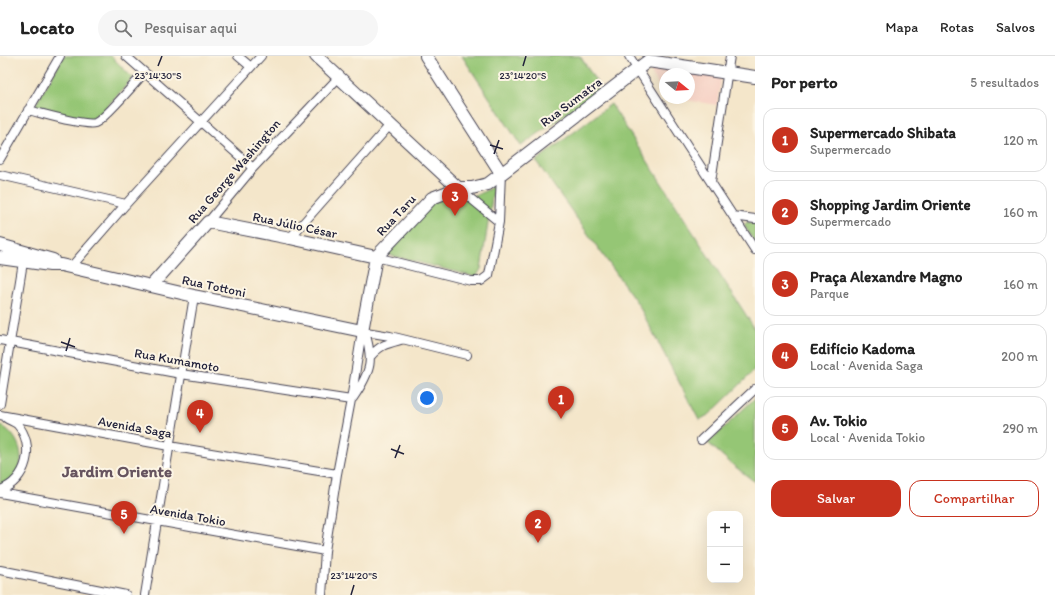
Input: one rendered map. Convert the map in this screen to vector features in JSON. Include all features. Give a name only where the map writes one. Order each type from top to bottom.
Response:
[{"type":"street","points":[[0,159],[60,56]]},
{"type":"street","points":[[126,56],[253,168]]},
{"type":"street","points":[[238,56],[251,67]]},
{"type":"street","points":[[66,266],[126,204],[261,56]]},
{"type":"street","points":[[316,56],[458,188],[499,222]]},
{"type":"street","points":[[322,595],[325,552],[376,257],[471,281],[481,281],[489,275],[499,222],[501,173],[426,56]]},
{"type":"street","points":[[629,56],[755,250]]},
{"type":"street","points":[[711,182],[730,56]]},
{"type":"street","name":"Rua Sumatra","points":[[501,173],[637,70],[649,58],[755,76]]},
{"type":"street","points":[[28,110],[85,123],[95,123],[144,72]]},
{"type":"street","name":"Rua George Washington","points":[[151,286],[208,222],[253,168],[338,76]]},
{"type":"street","points":[[290,238],[390,125]]},
{"type":"street","name":"Rua Taru","points":[[376,257],[432,198],[458,188],[472,188],[488,184],[501,173]]},
{"type":"street","points":[[0,175],[126,204]]},
{"type":"street","points":[[733,216],[755,219]]},
{"type":"street","name":"Rua Júlio César","points":[[208,222],[376,257]]},
{"type":"street","name":"Rua Tottoni","points":[[0,245],[24,256],[50,265],[66,266],[194,296],[363,329],[467,355]]},
{"type":"street","points":[[0,404],[24,256]]},
{"type":"street","name":"Rua Tottoni","points":[[0,258],[24,256]]},
{"type":"street","points":[[145,595],[194,296]]},
{"type":"street","points":[[352,400],[366,377],[370,366],[371,352],[363,329]]},
{"type":"street","name":"Rua Kumamoto","points":[[0,340],[181,374],[352,400]]},
{"type":"street","name":"Rua Tottoni","points":[[370,357],[379,347],[384,344],[403,340]]},
{"type":"street","points":[[356,367],[367,372]]},
{"type":"street","points":[[701,440],[755,389]]},
{"type":"street","points":[[0,415],[16,423],[24,435],[28,448],[27,462],[23,472],[14,483],[0,490]]},
{"type":"street","name":"Avenida Saga","points":[[0,415],[169,446],[338,474]]},
{"type":"street","name":"Avenida Tokio","points":[[0,493],[325,552]]},
{"type":"street","points":[[0,570],[126,595]]},
{"type":"shaded area","points":[[653,67],[660,68],[659,86],[651,73]]},
{"type":"shaded area","points":[[695,73],[719,77],[721,79],[717,105],[695,101]]},
{"type":"green space","points":[[64,56],[111,56],[133,78],[101,113],[90,120],[34,107]]},
{"type":"green space","points":[[462,56],[580,56],[601,89],[521,146]]},
{"type":"green space","points":[[611,104],[755,329],[755,366],[753,372],[710,414],[699,420],[638,304],[536,161]]},
{"type":"green space","points":[[494,185],[481,269],[476,277],[386,254],[434,201],[453,197],[475,196]]},
{"type":"green space","points":[[747,222],[755,223],[755,243],[744,225]]},
{"type":"green space","points":[[755,398],[755,482],[708,443]]},
{"type":"green space","points":[[0,425],[11,433],[15,439],[19,446],[21,459],[17,473],[10,482],[0,488]]},
{"type":"place","name":"Praça Alexandre Magno","points":[[455,216]]},
{"type":"place","name":"Supermercado Shibata","points":[[561,419]]},
{"type":"place","name":"Edifício Kadoma","points":[[200,433]]},
{"type":"place","name":"Av. Tokio","points":[[124,534]]},
{"type":"place","name":"Shopping Jardim Oriente","points":[[538,543]]},
{"type":"district","name":"Jardim Oriente","points":[[117,471]]}]
